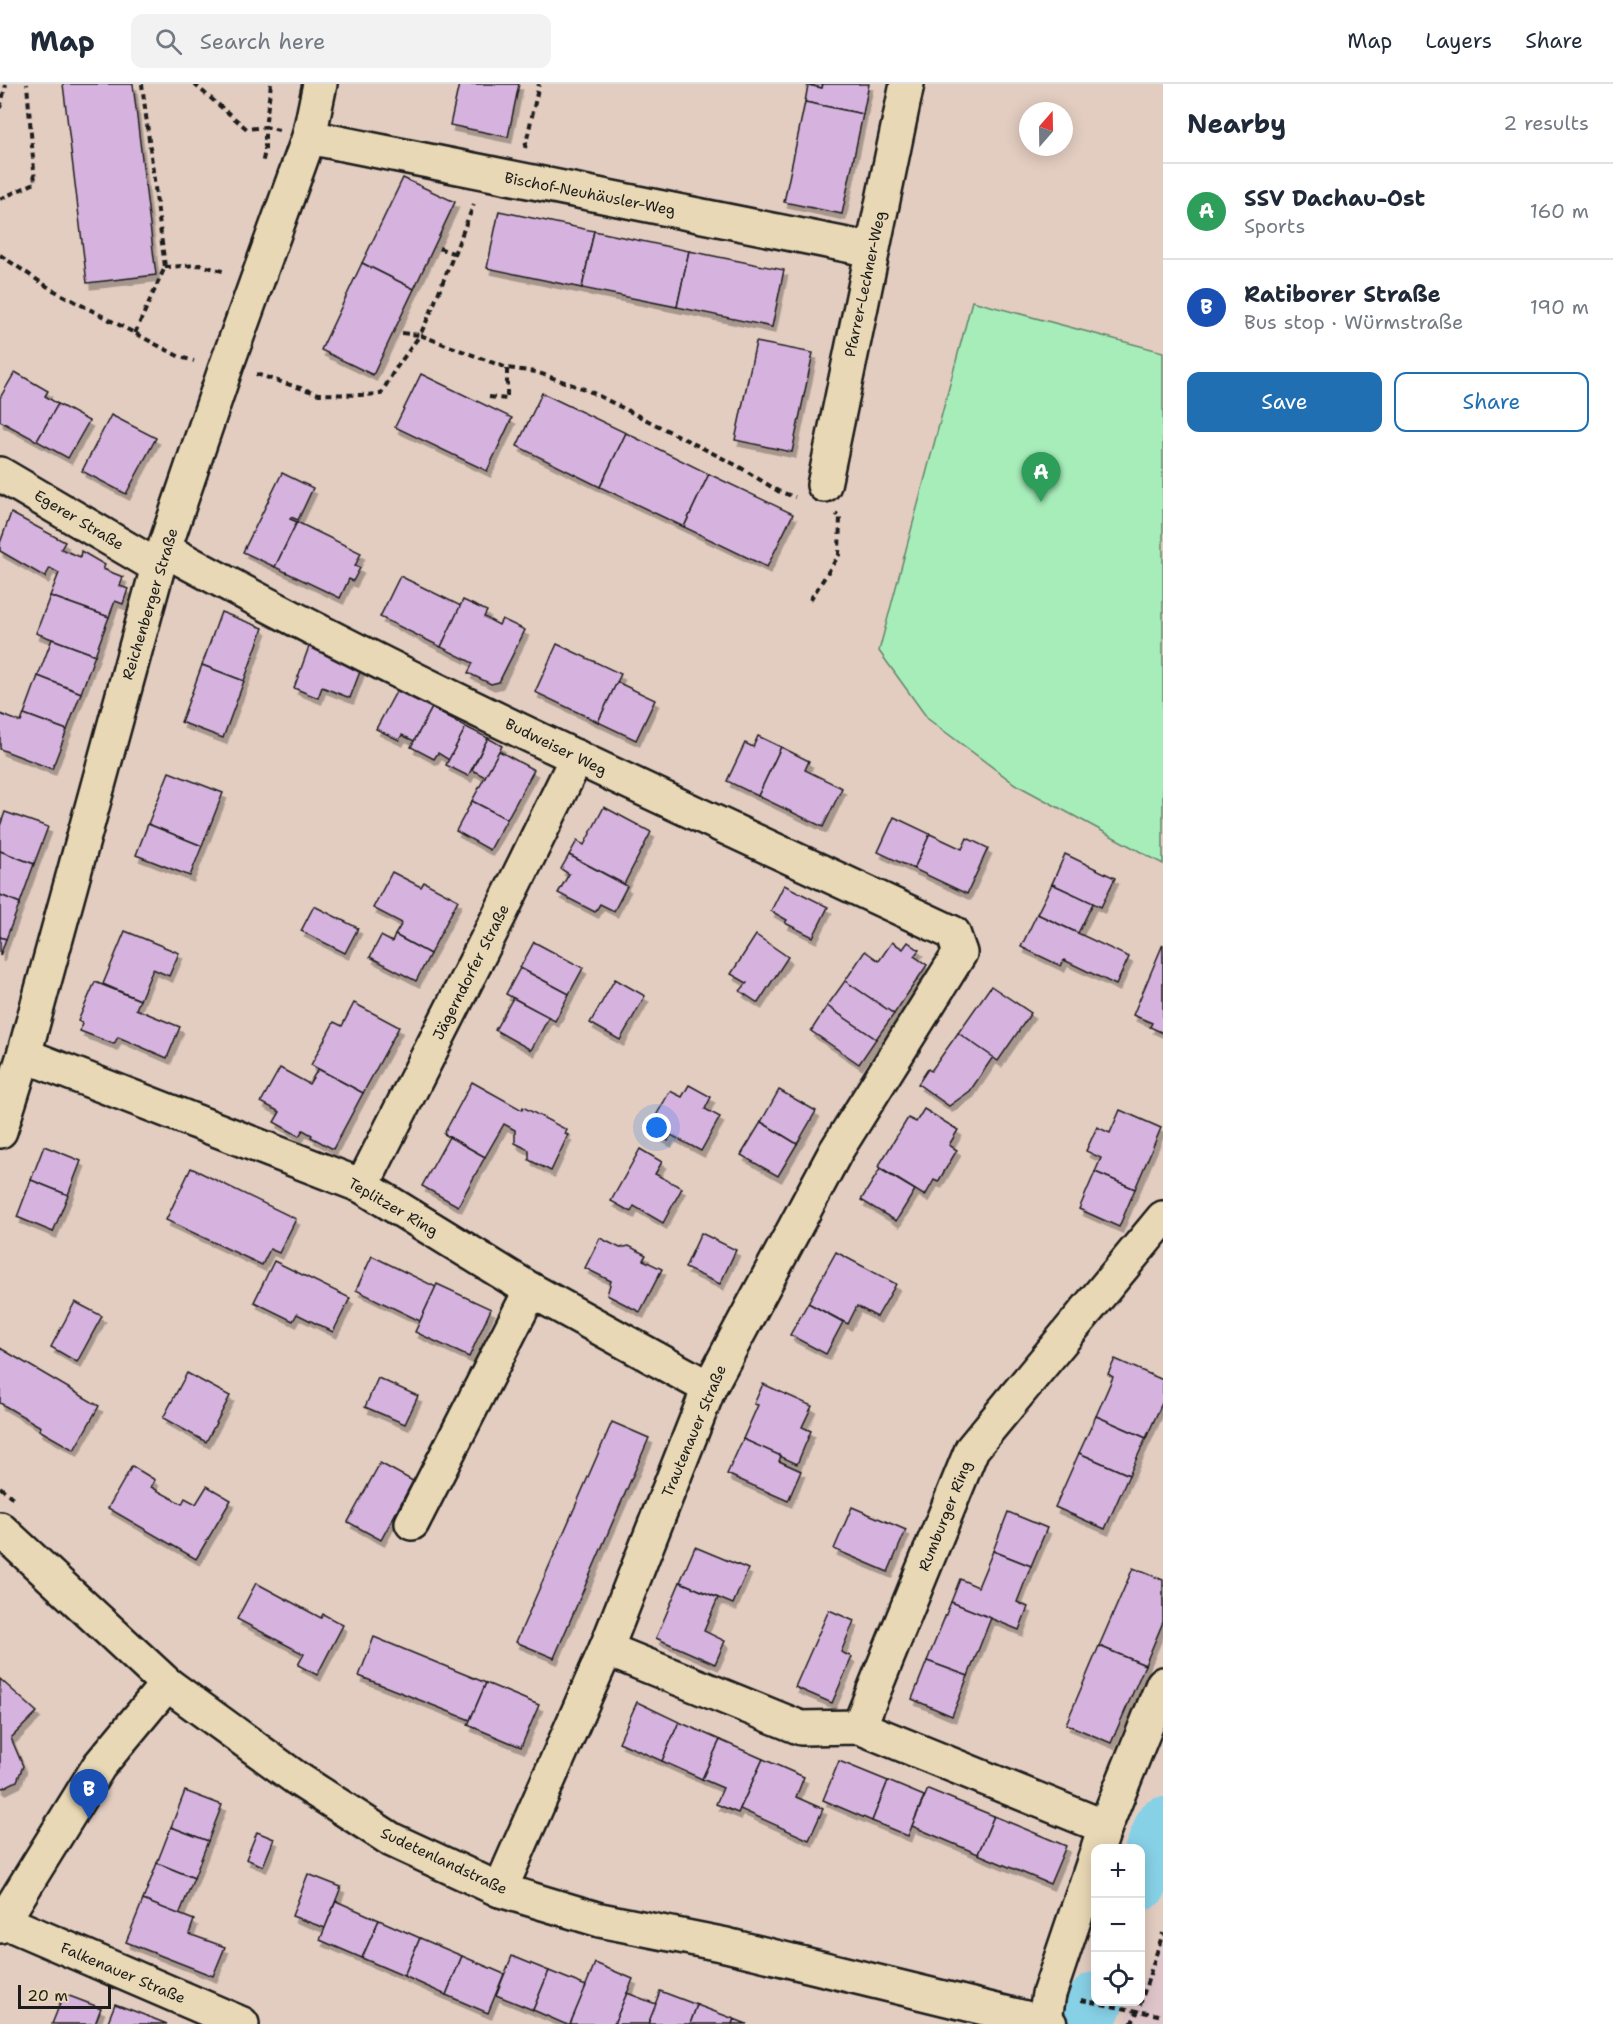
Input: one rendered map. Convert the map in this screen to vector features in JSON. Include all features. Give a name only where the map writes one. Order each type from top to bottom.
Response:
[{"type":"street","name":"Reichenberger Straße","points":[[0,1131],[24,1055],[215,364],[309,137],[320,84]]},
{"type":"street","name":"Pfarrer-Lechner-Weg","points":[[824,485],[906,84]]},
{"type":"street","name":"Bischof-Neuhäusler-Weg","points":[[309,137],[872,250]]},
{"type":"street","name":"Egerer Straße","points":[[0,474],[161,558]]},
{"type":"street","name":"Budweiser Weg","points":[[161,558],[270,607],[577,758],[953,933]]},
{"type":"street","name":"Jägerndorfer Straße","points":[[362,1186],[577,758]]},
{"type":"street","name":"Trautenauer Straße","points":[[500,1890],[606,1649],[709,1388],[836,1151],[960,953],[953,933]]},
{"type":"street","name":"Teplitzer Ring","points":[[24,1055],[362,1186],[531,1290],[709,1388]]},
{"type":"street","name":"Rumburger Ring","points":[[859,1727],[972,1449],[1163,1218]]},
{"type":"street","points":[[412,1523],[531,1290]]},
{"type":"street","name":"Sudetenlandstraße","points":[[8,1515],[167,1683],[296,1778],[392,1840],[500,1890],[600,1920],[726,1945],[1047,2016]]},
{"type":"street","points":[[606,1649],[801,1728],[859,1727],[1099,1844],[1163,1684]]},
{"type":"street","points":[[1,1924],[99,1766],[167,1683]]},
{"type":"street","points":[[1047,2016],[1091,1870]]},
{"type":"street","name":"Falkenauer Straße","points":[[1,1924],[242,2024]]},
{"type":"path","points":[[0,108],[6,84]]},
{"type":"path","points":[[0,199],[35,183],[27,84]]},
{"type":"path","points":[[135,333],[165,267],[142,84]]},
{"type":"path","points":[[194,84],[247,129],[265,127]]},
{"type":"path","points":[[0,255],[51,289],[180,357],[215,364],[319,394],[381,394],[420,334],[453,253],[503,176],[539,84]]},
{"type":"path","points":[[439,248],[453,253]]},
{"type":"path","points":[[165,267],[200,265],[232,273]]},
{"type":"path","points":[[402,333],[420,334],[507,369],[536,372],[586,390],[738,466],[778,491]]},
{"type":"path","points":[[489,397],[507,399],[507,369]]},
{"type":"path","points":[[810,600],[839,555],[840,516],[821,507],[824,485]]},
{"type":"path","points":[[0,1486],[8,1515]]},
{"type":"path","points":[[1131,2024],[1138,2011],[1163,1933]]},
{"type":"path","points":[[1047,2016],[1138,2011],[1163,2016]]},
{"type":"shaded area","points":[[1163,1936],[1163,2024],[1123,2024],[1131,2006],[1145,2006],[1145,1976]]},
{"type":"green space","points":[[972,301],[1163,352],[1163,864],[1015,784],[928,719],[879,651]]},
{"type":"building","points":[[63,84],[133,84],[156,275],[87,283]]},
{"type":"building","points":[[459,84],[519,84],[508,137],[450,125]]},
{"type":"building","points":[[803,84],[823,84],[822,88]]},
{"type":"building","points":[[823,84],[869,84],[863,114],[805,102],[808,85],[822,88]]},
{"type":"building","points":[[805,102],[863,114],[842,214],[784,202]]},
{"type":"building","points":[[403,178],[455,202],[414,289],[362,263]]},
{"type":"building","points":[[499,211],[594,231],[582,288],[487,268]]},
{"type":"building","points":[[594,231],[689,251],[677,307],[582,288]]},
{"type":"building","points":[[689,251],[784,270],[772,327],[677,307]]},
{"type":"building","points":[[362,263],[414,289],[373,375],[321,350]]},
{"type":"building","points":[[756,342],[813,353],[792,452],[735,440]]},
{"type":"building","points":[[15,372],[48,391],[45,396],[58,404],[37,441],[0,421],[0,398]]},
{"type":"building","points":[[421,374],[512,418],[487,471],[395,427]]},
{"type":"building","points":[[542,393],[626,433],[600,487],[517,446]]},
{"type":"building","points":[[58,404],[89,421],[68,458],[37,441]]},
{"type":"building","points":[[111,415],[156,438],[126,494],[82,471]]},
{"type":"building","points":[[626,433],[709,474],[684,527],[600,487]]},
{"type":"building","points":[[282,473],[313,488],[298,520],[291,517],[290,519],[297,522],[275,567],[243,552]]},
{"type":"building","points":[[709,474],[793,514],[767,567],[684,527]]},
{"type":"building","points":[[11,513],[65,542],[61,549],[80,557],[81,551],[105,565],[103,569],[123,577],[120,586],[128,589],[123,604],[115,601],[109,617],[50,596],[59,573],[50,568],[45,577],[0,551],[0,543]]},
{"type":"building","points":[[297,522],[361,553],[355,566],[360,568],[353,581],[349,579],[340,598],[275,567]]},
{"type":"building","points":[[400,576],[461,606],[441,647],[380,617]]},
{"type":"building","points":[[50,596],[109,617],[95,655],[36,633]]},
{"type":"building","points":[[463,600],[487,611],[484,617],[499,625],[502,619],[525,630],[499,682],[491,684],[468,673],[473,663],[441,647]]},
{"type":"building","points":[[221,612],[263,628],[244,681],[202,665]]},
{"type":"building","points":[[52,639],[95,655],[81,693],[38,676]]},
{"type":"building","points":[[311,641],[364,661],[350,698],[322,687],[318,698],[294,688]]},
{"type":"building","points":[[557,644],[621,674],[598,722],[535,692]]},
{"type":"building","points":[[202,665],[244,681],[223,738],[181,722]]},
{"type":"building","points":[[38,676],[81,693],[67,730],[24,714]]},
{"type":"building","points":[[617,682],[655,700],[636,740],[598,722]]},
{"type":"building","points":[[397,690],[432,708],[414,741],[402,735],[399,740],[376,729]]},
{"type":"building","points":[[432,708],[466,727],[449,760],[438,753],[434,759],[411,747]]},
{"type":"building","points":[[0,714],[21,722],[24,714],[67,730],[52,769],[0,749]]},
{"type":"building","points":[[466,727],[488,738],[468,776],[446,765]]},
{"type":"building","points":[[758,736],[781,747],[758,796],[727,781],[745,743],[753,747]]},
{"type":"building","points":[[488,738],[502,746],[485,777],[472,770]]},
{"type":"building","points":[[781,747],[809,761],[805,770],[842,788],[823,827],[758,796]]},
{"type":"building","points":[[499,751],[534,770],[507,819],[472,801]]},
{"type":"building","points":[[169,772],[223,793],[202,846],[148,824]]},
{"type":"building","points":[[472,801],[507,819],[490,850],[456,831]]},
{"type":"building","points":[[604,807],[651,832],[624,884],[569,855],[577,841],[584,845]]},
{"type":"building","points":[[5,812],[48,827],[34,864],[0,851],[0,826]]},
{"type":"building","points":[[894,817],[930,834],[914,869],[878,852]]},
{"type":"building","points":[[148,824],[202,846],[190,876],[136,855]]},
{"type":"building","points":[[930,834],[962,849],[967,838],[988,848],[967,894],[914,869]]},
{"type":"building","points":[[0,851],[34,864],[20,903],[0,895]]},
{"type":"building","points":[[1065,854],[1115,878],[1101,907],[1052,884]]},
{"type":"building","points":[[569,855],[627,886],[614,911],[600,904],[595,912],[558,893],[569,874],[561,869]]},
{"type":"building","points":[[392,872],[421,887],[424,882],[458,900],[430,954],[395,935],[402,923],[373,908]]},
{"type":"building","points":[[1052,884],[1093,903],[1078,933],[1037,914]]},
{"type":"building","points":[[784,885],[828,907],[813,937],[785,923],[787,920],[771,911]]},
{"type":"building","points":[[0,895],[20,903],[6,939],[0,937]]},
{"type":"building","points":[[314,906],[358,928],[345,953],[301,931]]},
{"type":"building","points":[[1037,914],[1129,957],[1116,985],[1064,960],[1061,966],[1021,947]]},
{"type":"building","points":[[125,931],[179,953],[169,976],[153,969],[140,1000],[103,984]]},
{"type":"building","points":[[395,935],[430,954],[416,981],[370,957],[381,936],[392,942]]},
{"type":"building","points":[[756,935],[788,957],[758,1003],[740,991],[747,983],[731,974]]},
{"type":"building","points":[[0,937],[6,939],[0,956]]},
{"type":"building","points":[[534,942],[583,968],[569,994],[520,968]]},
{"type":"building","points":[[892,942],[903,949],[908,942],[919,950],[914,956],[927,965],[894,1014],[845,981],[865,951],[879,961]]},
{"type":"building","points":[[1163,944],[1163,1033],[1150,1027],[1152,1023],[1133,1015]]},
{"type":"building","points":[[520,968],[569,994],[555,1021],[506,994]]},
{"type":"building","points":[[615,979],[645,996],[620,1040],[590,1023]]},
{"type":"building","points":[[845,981],[894,1014],[876,1039],[827,1006]]},
{"type":"building","points":[[95,982],[140,1000],[136,1009],[180,1027],[167,1058],[118,1037],[114,1044],[80,1031],[82,1023],[78,1021]]},
{"type":"building","points":[[991,986],[1031,1013],[998,1061],[958,1033]]},
{"type":"building","points":[[513,998],[549,1017],[531,1050],[495,1030]]},
{"type":"building","points":[[354,1003],[399,1027],[363,1093],[311,1065],[334,1022],[342,1026]]},
{"type":"building","points":[[827,1006],[876,1039],[859,1064],[811,1031]]},
{"type":"building","points":[[958,1033],[993,1057],[970,1091],[949,1106],[918,1084],[928,1069],[931,1071]]},
{"type":"building","points":[[280,1068],[309,1084],[318,1069],[363,1093],[333,1149],[303,1130],[299,1136],[274,1122],[280,1112],[261,1102]]},
{"type":"building","points":[[472,1082],[522,1110],[523,1107],[567,1130],[565,1134],[568,1135],[551,1171],[529,1160],[529,1150],[515,1143],[515,1130],[504,1124],[485,1157],[444,1134]]},
{"type":"building","points":[[689,1085],[711,1097],[705,1109],[720,1117],[701,1151],[671,1135],[668,1141],[648,1130],[670,1091],[682,1097]]},
{"type":"building","points":[[779,1090],[816,1111],[797,1144],[761,1122]]},
{"type":"building","points":[[924,1109],[958,1130],[949,1145],[957,1150],[938,1182],[934,1180],[925,1196],[878,1167],[908,1118],[916,1122]]},
{"type":"building","points":[[1120,1110],[1161,1128],[1135,1189],[1095,1172],[1101,1158],[1086,1151],[1097,1127],[1110,1133]]},
{"type":"building","points":[[761,1122],[797,1144],[778,1176],[741,1155]]},
{"type":"building","points":[[449,1137],[485,1157],[458,1206],[422,1186]]},
{"type":"building","points":[[44,1146],[81,1161],[68,1195],[31,1180]]},
{"type":"building","points":[[640,1149],[662,1162],[655,1174],[682,1188],[663,1223],[634,1206],[631,1212],[611,1201]]},
{"type":"building","points":[[191,1168],[296,1219],[279,1253],[270,1249],[262,1265],[166,1220]]},
{"type":"building","points":[[880,1169],[915,1190],[896,1221],[861,1200]]},
{"type":"building","points":[[1095,1172],[1135,1189],[1119,1227],[1079,1209]]},
{"type":"building","points":[[31,1180],[68,1195],[53,1232],[17,1217]]},
{"type":"building","points":[[701,1233],[736,1250],[720,1284],[685,1268]]},
{"type":"building","points":[[600,1238],[620,1248],[629,1246],[646,1255],[643,1260],[662,1269],[640,1312],[607,1295],[611,1281],[585,1268]]},
{"type":"building","points":[[836,1252],[896,1284],[877,1317],[857,1306],[848,1324],[808,1303]]},
{"type":"building","points":[[372,1256],[436,1287],[420,1321],[356,1290]]},
{"type":"building","points":[[274,1261],[350,1298],[333,1332],[297,1314],[293,1321],[254,1302]]},
{"type":"building","points":[[437,1284],[491,1309],[469,1357],[415,1332]]},
{"type":"building","points":[[75,1302],[102,1316],[77,1362],[51,1347]]},
{"type":"building","points":[[808,1303],[843,1322],[826,1354],[790,1335]]},
{"type":"building","points":[[0,1348],[99,1406],[74,1450],[39,1430],[41,1427],[0,1403]]},
{"type":"building","points":[[1115,1359],[1163,1380],[1163,1401],[1146,1438],[1096,1416],[1113,1377],[1108,1374]]},
{"type":"building","points":[[187,1373],[230,1396],[206,1442],[163,1418]]},
{"type":"building","points":[[378,1378],[418,1396],[405,1424],[365,1407]]},
{"type":"building","points":[[763,1384],[812,1406],[802,1427],[811,1431],[797,1464],[743,1439],[758,1405],[754,1404]]},
{"type":"building","points":[[1096,1416],[1146,1438],[1129,1475],[1079,1453]]},
{"type":"building","points":[[612,1422],[649,1438],[554,1658],[516,1642]]},
{"type":"building","points":[[743,1439],[781,1456],[779,1461],[801,1471],[788,1501],[727,1474]]},
{"type":"building","points":[[1079,1453],[1129,1475],[1105,1529],[1055,1507]]},
{"type":"building","points":[[380,1463],[413,1481],[381,1540],[348,1522]]},
{"type":"building","points":[[132,1466],[155,1480],[151,1487],[182,1504],[185,1498],[196,1504],[207,1486],[231,1500],[196,1559],[108,1508]]},
{"type":"building","points":[[852,1507],[906,1530],[888,1572],[834,1549]]},
{"type":"building","points":[[1008,1512],[1047,1528],[1031,1566],[993,1551]]},
{"type":"building","points":[[695,1547],[748,1569],[733,1604],[680,1582]]},
{"type":"building","points":[[993,1551],[1031,1566],[1017,1602],[1028,1607],[1019,1630],[951,1602],[960,1579],[978,1587]]},
{"type":"building","points":[[1133,1568],[1163,1580],[1163,1622],[1145,1665],[1099,1646]]},
{"type":"building","points":[[680,1582],[718,1598],[704,1631],[725,1641],[715,1664],[656,1638]]},
{"type":"building","points":[[256,1583],[321,1618],[323,1614],[343,1625],[317,1675],[298,1665],[304,1654],[237,1619]]},
{"type":"building","points":[[951,1602],[991,1618],[968,1676],[927,1661]]},
{"type":"building","points":[[829,1610],[854,1621],[841,1652],[852,1657],[832,1703],[795,1687]]},
{"type":"building","points":[[374,1637],[486,1683],[470,1720],[359,1676]]},
{"type":"building","points":[[1099,1646],[1145,1665],[1111,1743],[1066,1724]]},
{"type":"building","points":[[927,1661],[968,1676],[952,1716],[912,1699]]},
{"type":"building","points":[[0,1679],[37,1712],[11,1738],[23,1766],[17,1781],[3,1788],[0,1787]]},
{"type":"building","points":[[486,1683],[539,1705],[521,1747],[468,1725]]},
{"type":"building","points":[[637,1702],[679,1722],[662,1761],[619,1742]]},
{"type":"building","points":[[679,1722],[720,1740],[702,1779],[662,1761]]},
{"type":"building","points":[[720,1740],[763,1759],[738,1813],[716,1804],[723,1788],[702,1779]]},
{"type":"building","points":[[763,1759],[804,1777],[796,1797],[823,1809],[809,1840],[740,1809]]},
{"type":"building","points":[[839,1761],[888,1781],[872,1821],[823,1800]]},
{"type":"building","points":[[888,1781],[924,1796],[908,1836],[872,1821]]},
{"type":"building","points":[[928,1789],[994,1816],[978,1854],[912,1826]]},
{"type":"building","points":[[185,1791],[222,1805],[208,1841],[171,1827]]},
{"type":"building","points":[[994,1816],[1066,1846],[1050,1884],[978,1854]]},
{"type":"building","points":[[171,1827],[208,1841],[194,1878],[157,1863]]},
{"type":"building","points":[[257,1832],[274,1839],[263,1866],[246,1859]]},
{"type":"building","points":[[157,1863],[194,1878],[179,1915],[143,1900]]},
{"type":"building","points":[[308,1874],[341,1887],[325,1928],[292,1916]]},
{"type":"building","points":[[143,1900],[194,1920],[189,1934],[225,1947],[213,1976],[126,1942]]},
{"type":"building","points":[[336,1901],[379,1920],[362,1958],[320,1940]]},
{"type":"building","points":[[379,1920],[420,1938],[404,1976],[362,1958]]},
{"type":"building","points":[[420,1938],[462,1956],[446,1995],[404,1976]]},
{"type":"building","points":[[462,1956],[504,1974],[488,2013],[446,1995]]},
{"type":"building","points":[[512,1956],[549,1971],[533,2010],[496,1995]]},
{"type":"building","points":[[595,1963],[633,1979],[614,2024],[570,2024]]},
{"type":"building","points":[[549,1971],[586,1986],[570,2024],[533,2010]]},
{"type":"building","points":[[660,1991],[697,2005],[690,2024],[648,2024]]},
{"type":"building","points":[[627,1993],[656,2004],[648,2024],[614,2024]]},
{"type":"building","points":[[64,1994],[101,2008],[95,2024],[52,2024]]},
{"type":"building","points":[[115,2004],[134,2011],[167,2024],[107,2024]]},
{"type":"building","points":[[697,2005],[734,2019],[732,2024],[690,2024]]},
{"type":"building","points":[[734,2019],[747,2024],[732,2024]]},
{"type":"waterway","points":[[1145,1870],[1163,1825]]},
{"type":"waterway","points":[[1086,2024],[1094,2006]]},
{"type":"place","name":"SSV Dachau-Ost","points":[[1041,502]]},
{"type":"place","name":"Ratiborer Straße","points":[[89,1819]]}]
